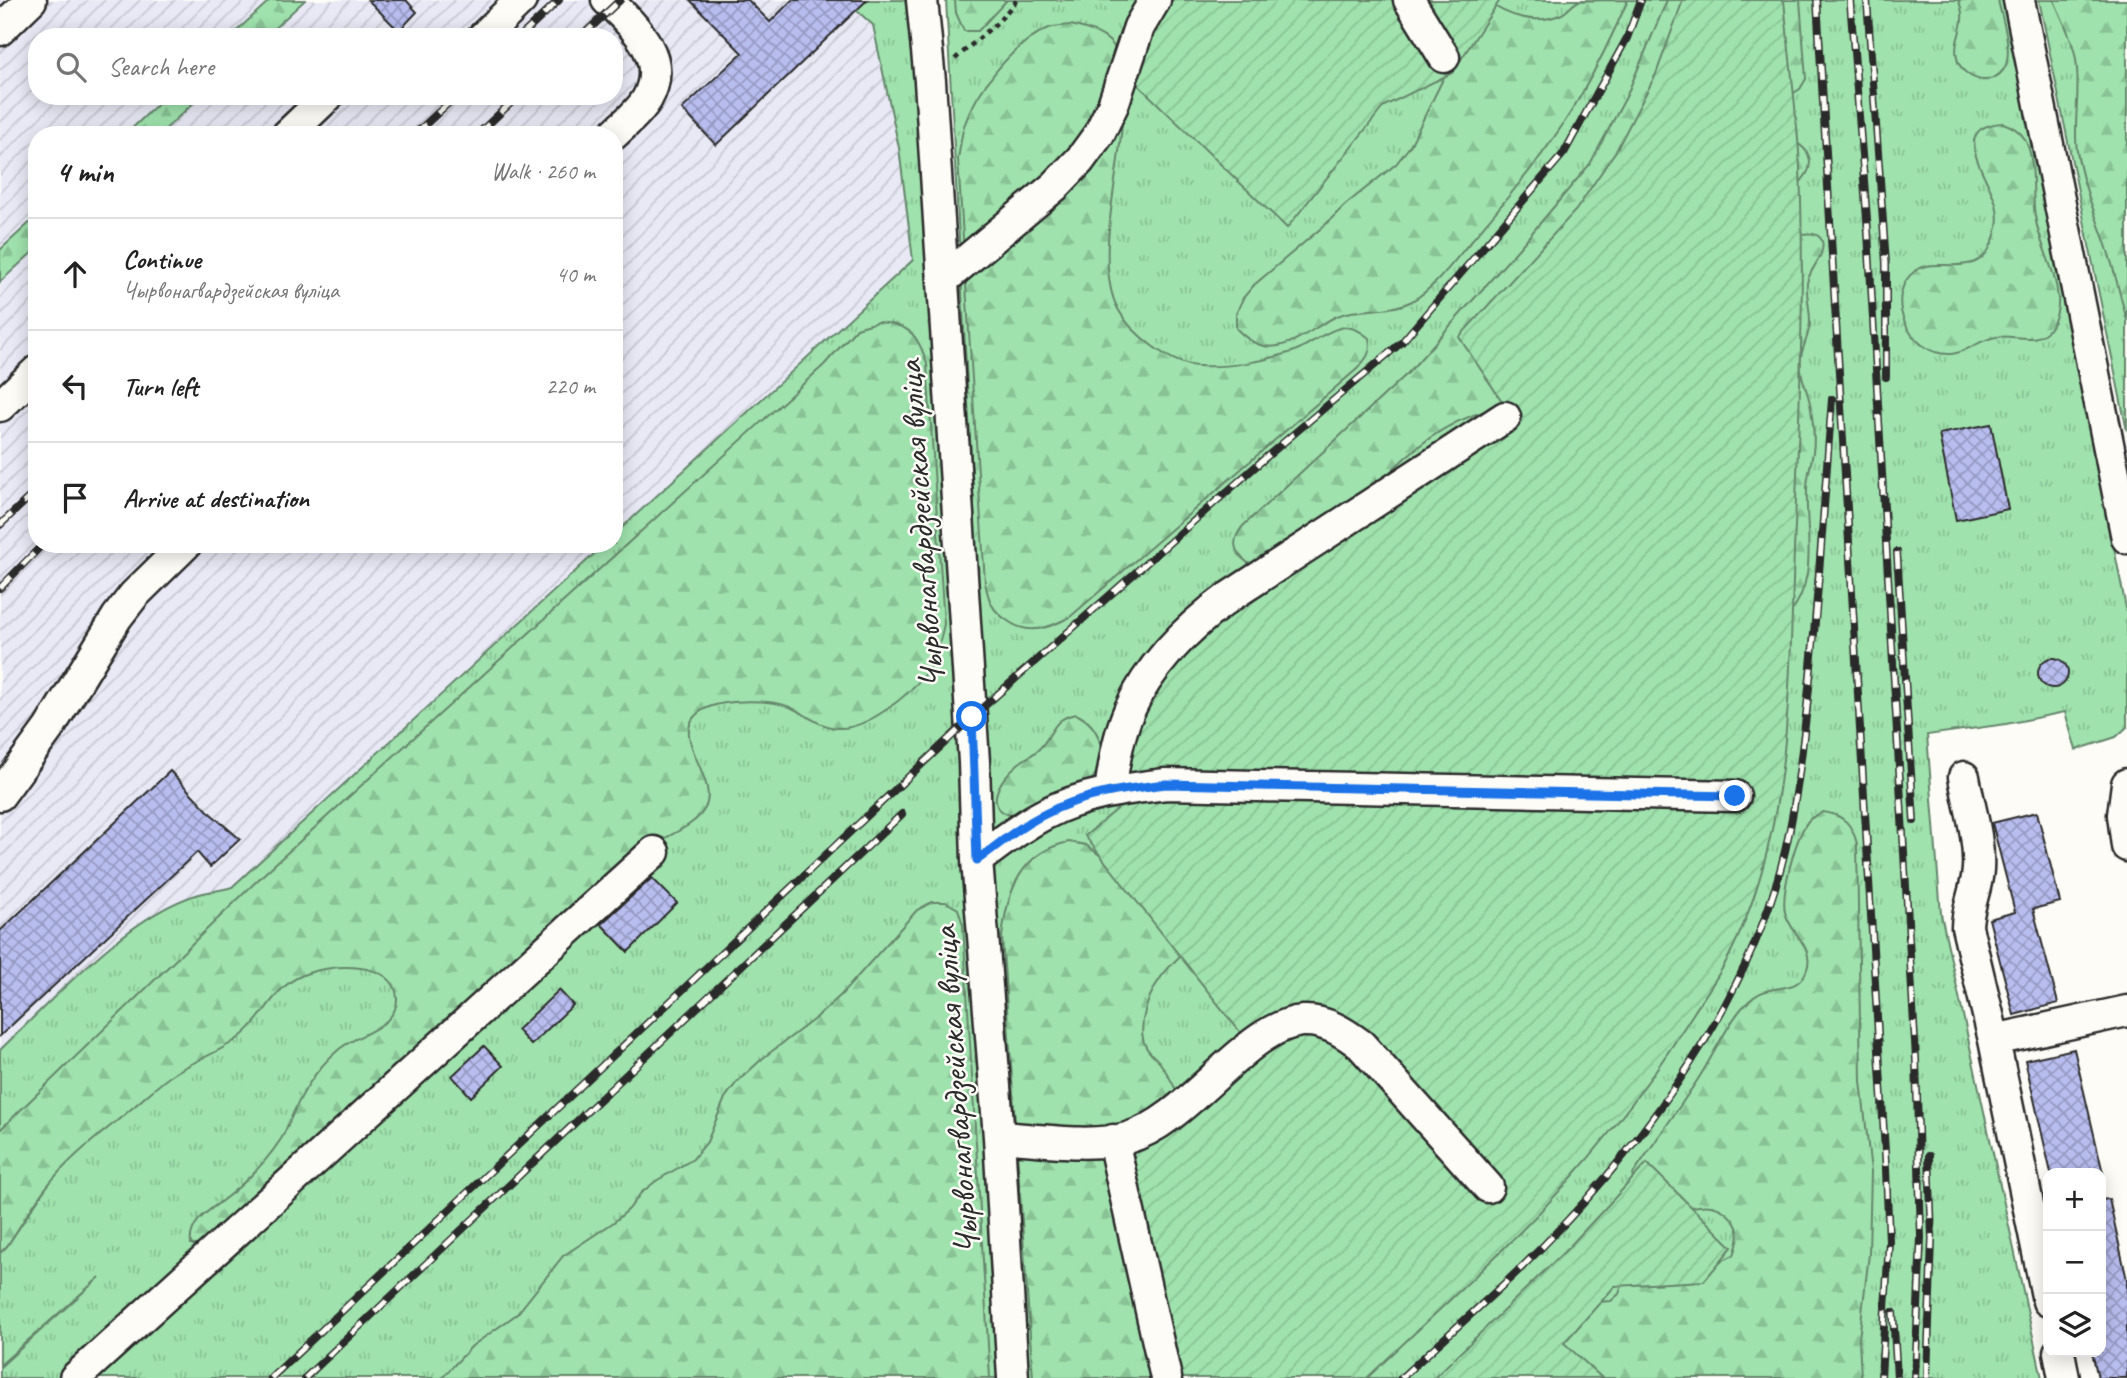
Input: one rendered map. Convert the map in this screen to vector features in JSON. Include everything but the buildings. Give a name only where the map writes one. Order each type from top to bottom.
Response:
[{"type":"street","points":[[0,30],[31,0]]},
{"type":"street","points":[[492,28],[521,0]]},
{"type":"street","points":[[607,0],[646,40],[652,53],[654,68],[648,97],[622,126]]},
{"type":"street","name":"Чырвонагвардзейская вуліца","points":[[922,0],[930,81],[972,729],[977,860],[999,1137],[1013,1378]]},
{"type":"street","points":[[943,280],[1055,186],[1080,160],[1099,134],[1139,27],[1155,0]]},
{"type":"street","points":[[1409,0],[1444,57]]},
{"type":"street","points":[[2019,0],[2127,538]]},
{"type":"street","points":[[296,126],[319,105]]},
{"type":"street","points":[[0,405],[28,379]]},
{"type":"street","points":[[1110,791],[1116,750],[1129,711],[1147,681],[1197,620],[1506,417]]},
{"type":"street","points":[[0,795],[49,728],[117,617],[134,595],[177,553]]},
{"type":"street","points":[[1964,777],[1978,861],[1967,927],[1994,1040],[2047,1294]]},
{"type":"street","points":[[977,860],[1043,814],[1071,802],[1110,791],[1166,784],[1735,796]]},
{"type":"street","points":[[2127,784],[2123,815],[2127,846]]},
{"type":"street","points":[[75,1378],[654,852]]},
{"type":"street","points":[[1994,1040],[2127,1011]]},
{"type":"street","points":[[999,1137],[1101,1142],[1127,1138],[1154,1126],[1177,1111],[1258,1040],[1279,1028],[1302,1021],[1323,1023],[1344,1032],[1361,1045],[1488,1187]]},
{"type":"street","points":[[1113,1140],[1166,1378]]},
{"type":"street","points":[[2060,1357],[2064,1378]]},
{"type":"path","points":[[930,81],[998,22],[1017,0]]},
{"type":"shaded area","points":[[0,0],[867,0],[857,11],[873,25],[899,148],[913,260],[623,527],[623,126],[28,126],[28,553],[595,553],[0,1101]]},
{"type":"green space","points":[[270,0],[305,0],[275,28],[240,28]]},
{"type":"green space","points":[[867,0],[905,0],[911,29],[999,1378],[0,1378],[0,1367],[100,1277],[0,1365],[0,1253],[49,1183],[0,1135],[0,1050],[92,962],[144,921],[196,895],[232,887],[595,553],[623,553],[623,527],[913,260],[899,148],[873,25],[856,10]]},
{"type":"green space","points":[[946,0],[2005,0],[2127,613],[2127,727],[2116,737],[2076,750],[2065,712],[2006,724],[1927,735],[1941,914],[2042,1378],[1029,1378],[997,931]]},
{"type":"green space","points":[[955,0],[1007,0],[978,31],[964,31],[956,13]]},
{"type":"green space","points":[[1169,0],[1500,0],[1452,73],[1384,106],[1287,228],[1135,82],[1143,50]]},
{"type":"green space","points":[[1485,0],[1512,15],[1542,19],[1562,14],[1579,1],[1628,0],[1594,72],[1557,134],[1429,289],[1402,305],[1335,317],[1286,344],[1262,346],[1249,340],[1236,328],[1236,314],[1243,298],[1254,285],[1345,205],[1396,164],[1410,146]]},
{"type":"green space","points":[[1667,0],[1704,0],[1786,138],[1802,147],[1810,159],[1807,173],[1795,187],[1790,237],[1814,234],[1822,240],[1823,246],[1807,283],[1810,326],[1800,364],[1810,402],[1814,437],[1807,484],[1809,556],[1804,587],[1787,618],[1506,406],[1472,415],[1443,430],[1403,460],[1370,497],[1353,509],[1254,567],[1248,563],[1239,554],[1235,544],[1238,532],[1243,526],[1408,373],[1590,164],[1626,97]]},
{"type":"green space","points":[[1683,0],[1784,0],[1799,147],[1801,360],[1788,706],[1776,809],[1765,860],[1750,909],[1729,956],[1712,985],[1655,1072],[1592,1154],[1503,1249],[1367,1378],[1176,1378],[1129,1152],[1259,1056],[1085,836],[1121,806],[1125,769],[1143,708],[1203,629],[1516,422],[1459,337],[1576,210],[1617,149],[1656,74]]},
{"type":"green space","points":[[1754,0],[1800,0],[1806,79],[1800,89],[1792,94]]},
{"type":"green space","points":[[1958,0],[1998,0],[2006,32],[2008,58],[2002,72],[1995,77],[1985,80],[1974,78],[1965,72],[1959,63],[1956,51],[1962,16]]},
{"type":"green space","points":[[2039,0],[2127,0],[2127,431]]},
{"type":"green space","points":[[2054,0],[2127,0],[2127,320],[2110,257],[2079,164],[2076,139],[2078,83],[2075,52]]},
{"type":"green space","points":[[1071,25],[1102,36],[1112,44],[1118,56],[1122,92],[1121,140],[1110,216],[1108,267],[1111,289],[1118,309],[1141,337],[1175,360],[1198,366],[1234,365],[1281,355],[1344,327],[1356,329],[1366,335],[1370,347],[1366,358],[1357,369],[1070,617],[1047,627],[1031,629],[1016,626],[999,614],[993,607],[985,583],[958,159],[964,126],[970,112],[998,69],[1036,35],[1049,28]]},
{"type":"green space","points":[[157,105],[191,105],[169,126],[134,126]]},
{"type":"green space","points":[[2003,123],[2020,133],[2031,156],[2035,216],[2057,287],[2057,314],[2050,328],[2039,337],[1996,337],[1957,353],[1936,352],[1922,345],[1904,322],[1901,294],[1906,281],[1915,271],[1934,265],[1975,262],[1989,249],[1996,231],[1997,210],[1980,167],[1974,143],[1977,133],[1986,126]]},
{"type":"green space","points":[[28,224],[28,256],[0,282],[0,250]]},
{"type":"green space","points":[[877,322],[905,328],[916,338],[927,364],[944,624],[933,662],[919,682],[886,710],[849,727],[825,725],[790,707],[769,702],[716,705],[697,714],[690,723],[689,734],[708,797],[701,814],[690,824],[658,842],[201,1248],[191,1244],[196,1224],[205,1213],[247,1180],[269,1156],[282,1137],[304,1091],[322,1066],[345,1045],[391,1017],[397,998],[393,985],[385,976],[359,968],[343,967],[314,971],[293,980],[276,995],[240,1037],[169,1077],[73,1158],[49,1184],[0,1253],[0,1130],[265,873],[617,553],[623,553],[623,548],[824,365],[857,328]]},
{"type":"green space","points":[[1076,714],[1092,727],[1100,743],[1100,762],[1091,781],[1015,816],[998,808],[996,794],[1004,778],[1039,749],[1057,723]]},
{"type":"green space","points":[[1823,812],[1842,818],[1853,831],[1857,844],[1861,1081],[1871,1172],[1869,1254],[1859,1339],[1861,1378],[1599,1378],[1560,1350],[1553,1318],[1599,1302],[1611,1301],[1619,1294],[1622,1285],[1721,1261],[1734,1255],[1738,1232],[1735,1223],[1725,1212],[1709,1206],[1700,1206],[1664,1215],[1631,1187],[1633,1174],[1692,1088],[1742,1008],[1760,993],[1794,985],[1804,976],[1809,961],[1805,947],[1787,919],[1785,891],[1804,827]]},
{"type":"green space","points":[[1069,842],[1086,845],[1204,933],[1158,982],[1146,1006],[1143,1024],[1146,1047],[1166,1071],[1179,1097],[1163,1378],[1033,1378],[1002,937],[1012,890],[1019,876],[1039,855],[1052,847]]},
{"type":"green space","points":[[932,902],[946,902],[958,909],[963,925],[990,1378],[442,1378],[472,1346],[517,1314],[563,1256],[614,1222],[656,1181],[693,1159],[707,1142],[725,1098],[737,1082],[841,995],[917,910]]},
{"type":"green space","points":[[1647,1163],[1732,1247],[1704,1281],[1615,1286],[1564,1343],[1602,1378],[1434,1378],[1569,1247]]},
{"type":"railway","points":[[529,28],[559,0]]},
{"type":"railway","points":[[590,28],[620,0]]},
{"type":"railway","points":[[271,1378],[972,717],[1264,459],[1402,342],[1564,153],[1627,38],[1641,0]]},
{"type":"railway","points":[[1817,0],[1886,1169],[1889,1241],[1881,1378]]},
{"type":"railway","points":[[1850,0],[1868,232],[1916,1059],[1921,1237],[1915,1378]]},
{"type":"railway","points":[[1867,0],[1886,263],[1886,377]]},
{"type":"railway","points":[[424,126],[446,105]]},
{"type":"railway","points":[[486,126],[509,105]]},
{"type":"railway","points":[[1401,1378],[1521,1268],[1602,1181],[1641,1134],[1677,1083],[1710,1031],[1739,977],[1763,922],[1781,867],[1794,807],[1811,668],[1832,399]]},
{"type":"railway","points":[[0,525],[28,499]]},
{"type":"railway","points":[[1897,552],[1914,821]]},
{"type":"railway","points":[[0,588],[34,553]]},
{"type":"railway","points":[[305,1378],[902,814]]},
{"type":"railway","points":[[1927,1378],[1932,1239],[1929,1156]]},
{"type":"railway","points":[[1893,1312],[1897,1378]]},
{"type":"route","points":[[972,717],[977,860],[1043,814],[1071,802],[1110,791],[1166,784],[1735,796]]}]
